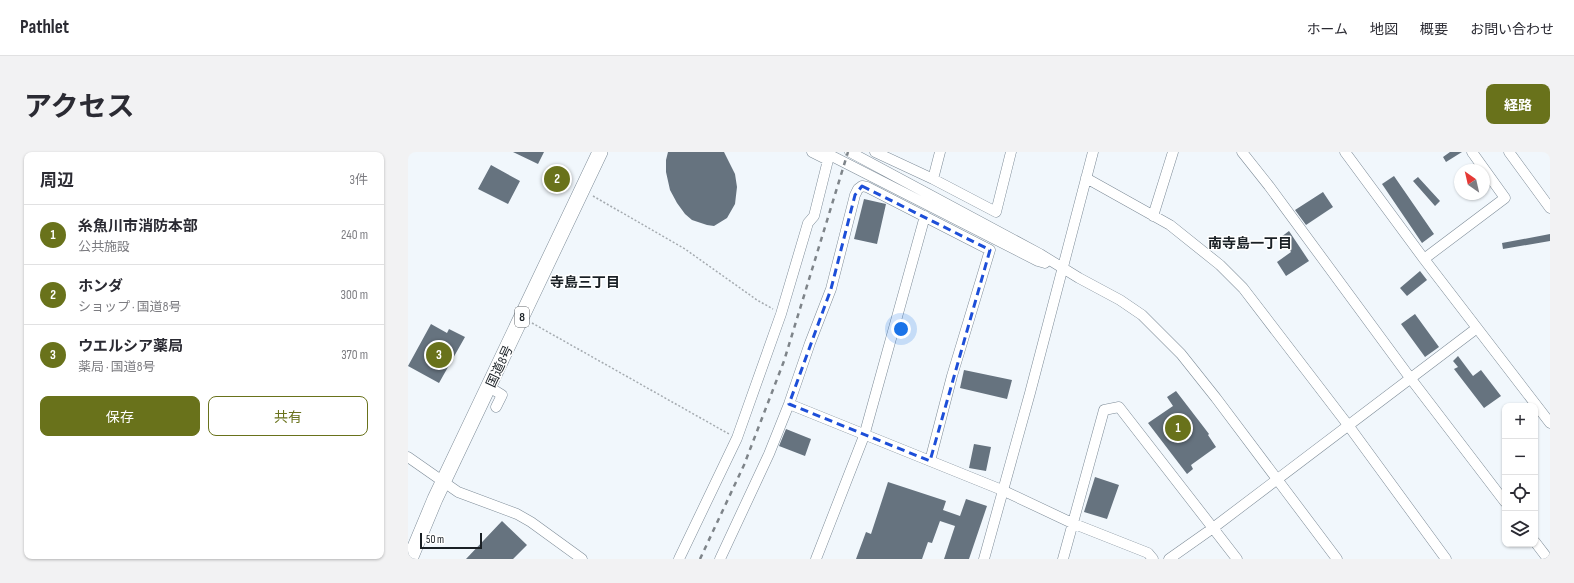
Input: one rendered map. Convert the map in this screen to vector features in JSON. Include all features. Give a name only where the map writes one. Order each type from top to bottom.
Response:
[{"type":"highway","name":"国道8号","points":[[410,559],[443,482],[600,152]]},
{"type":"street","points":[[812,152],[828,155],[1038,261],[1062,269]]},
{"type":"street","points":[[850,152],[1040,254],[1062,269],[1120,300],[1142,315],[1181,354],[1278,478],[1337,559]]},
{"type":"street","points":[[875,152],[933,179],[996,212],[1011,152]]},
{"type":"street","points":[[933,179],[940,152]]},
{"type":"street","points":[[984,559],[1032,386],[1093,152]]},
{"type":"street","points":[[1153,216],[1173,152]]},
{"type":"street","points":[[1242,152],[1274,192],[1411,379],[1502,498]]},
{"type":"street","points":[[1345,152],[1424,259],[1550,423]]},
{"type":"street","points":[[1424,259],[1505,198],[1472,152]]},
{"type":"street","points":[[1509,152],[1550,208]]},
{"type":"street","points":[[679,559],[737,438],[781,314],[808,223],[814,216],[828,155]]},
{"type":"street","points":[[1086,178],[1170,225],[1220,265],[1242,288],[1348,425],[1446,559]]},
{"type":"street","points":[[720,559],[769,454],[789,404],[810,343],[831,289],[855,194],[862,186],[867,187],[925,216],[990,250],[952,376],[930,462]]},
{"type":"street","points":[[816,559],[864,436],[925,216]]},
{"type":"street","points":[[1169,559],[1213,528],[1478,328]]},
{"type":"street","points":[[488,387],[502,395],[496,407]]},
{"type":"street","points":[[789,404],[864,436],[1002,490],[1072,523],[1148,553],[1153,559]]},
{"type":"street","points":[[1063,559],[1104,410],[1119,407],[1237,559]]},
{"type":"street","points":[[408,457],[458,492],[517,514],[546,532],[582,559]]},
{"type":"street","points":[[1538,546],[1548,559]]},
{"type":"path","points":[[593,196],[685,249],[757,300],[781,314]]},
{"type":"path","points":[[522,317],[737,438]]},
{"type":"highlighted area","points":[[862,186],[990,250],[930,461],[789,404],[831,289],[855,195]]},
{"type":"building","points":[[513,152],[544,152],[538,164]]},
{"type":"building","points":[[668,152],[724,152],[735,174],[737,187],[735,204],[727,218],[714,226],[692,220],[685,214],[670,190],[666,172]]},
{"type":"building","points":[[1450,152],[1462,152],[1446,162],[1443,157]]},
{"type":"building","points":[[491,165],[520,181],[508,204],[478,189]]},
{"type":"building","points":[[1394,176],[1434,234],[1422,243],[1382,184]]},
{"type":"building","points":[[1418,177],[1440,201],[1435,206],[1413,181]]},
{"type":"building","points":[[1323,192],[1333,207],[1306,225],[1295,210]]},
{"type":"building","points":[[864,199],[886,204],[877,244],[854,239]]},
{"type":"building","points":[[1289,231],[1309,261],[1286,276],[1277,262],[1291,252],[1281,237]]},
{"type":"building","points":[[1550,234],[1550,241],[1503,249],[1502,243]]},
{"type":"building","points":[[1420,271],[1427,280],[1407,296],[1400,288]]},
{"type":"building","points":[[1415,314],[1439,347],[1425,357],[1401,324]]},
{"type":"building","points":[[431,324],[447,333],[449,329],[465,337],[439,383],[408,366]]},
{"type":"building","points":[[1458,356],[1473,376],[1481,370],[1501,396],[1484,408],[1454,369],[1458,367],[1453,361]]},
{"type":"building","points":[[964,370],[1012,380],[1007,399],[960,388]]},
{"type":"building","points":[[1176,391],[1209,434],[1208,435],[1216,447],[1191,465],[1193,469],[1187,474],[1148,423],[1173,406],[1167,397]]},
{"type":"building","points":[[786,429],[811,439],[805,456],[779,446]]},
{"type":"building","points":[[974,444],[991,447],[986,471],[969,468]]},
{"type":"building","points":[[1095,477],[1119,485],[1107,519],[1084,512]]},
{"type":"building","points":[[888,482],[946,501],[943,510],[960,516],[966,499],[987,506],[969,559],[944,559],[955,526],[940,521],[932,543],[928,542],[922,559],[856,559],[866,532],[871,534]]},
{"type":"building","points":[[502,521],[527,545],[513,559],[466,559]]},
{"type":"railway","points":[[700,559],[744,465],[784,361],[848,152]]},
{"type":"place","name":"ホンダ","points":[[557,179]]},
{"type":"place","name":"ウエルシア薬局","points":[[439,355]]},
{"type":"place","name":"糸魚川市消防本部","points":[[1178,428]]},
{"type":"district","name":"南寺島一丁目","points":[[1250,243]]},
{"type":"district","name":"寺島三丁目","points":[[585,282]]}]
